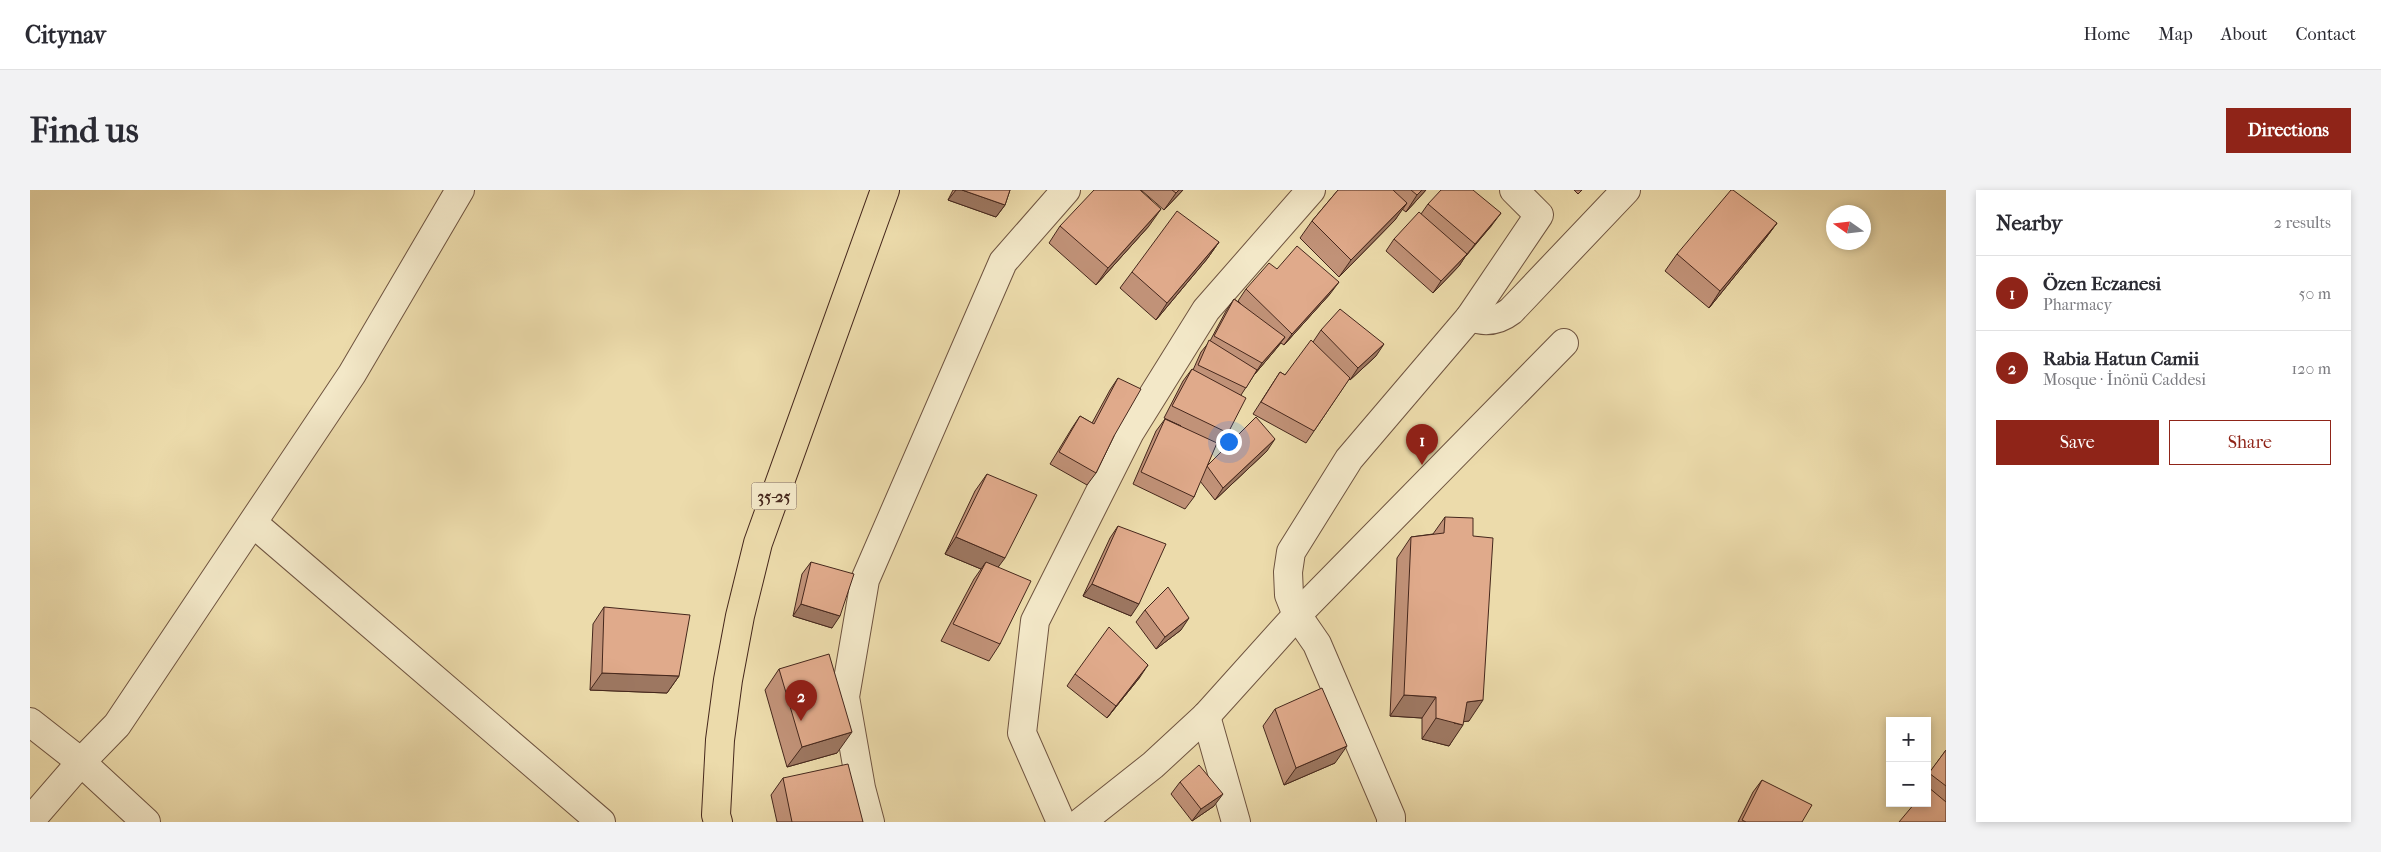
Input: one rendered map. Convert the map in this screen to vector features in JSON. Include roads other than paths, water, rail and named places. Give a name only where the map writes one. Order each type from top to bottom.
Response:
[{"type":"main road","name":"35-25","points":[[716,820],[720,740],[728,680],[740,616],[758,543],[885,190]]},
{"type":"street","points":[[30,821],[81,762],[117,725],[352,374],[460,190]]},
{"type":"street","points":[[870,822],[861,788],[845,697],[865,580],[1003,262],[1066,190]]},
{"type":"street","points":[[1061,822],[1022,733],[1035,620],[1130,432],[1206,310],[1312,190]]},
{"type":"street","points":[[1391,822],[1391,817],[1317,644],[1298,615],[1289,595],[1288,572],[1291,552],[1349,459],[1470,317],[1540,215],[1514,190]]},
{"type":"street","points":[[1470,317],[1480,321],[1490,321],[1502,318],[1512,311],[1626,190]]},
{"type":"street","points":[[1081,822],[1153,765],[1206,716],[1298,615],[1564,343]]},
{"type":"street","points":[[253,523],[601,822]]},
{"type":"street","points":[[1206,716],[1236,822]]},
{"type":"street","points":[[30,722],[81,762],[146,822]]},
{"type":"place","name":"Özen Eczanesi","points":[[1422,465]]},
{"type":"place","name":"Rabia Hatun Camii","points":[[801,721]]}]
